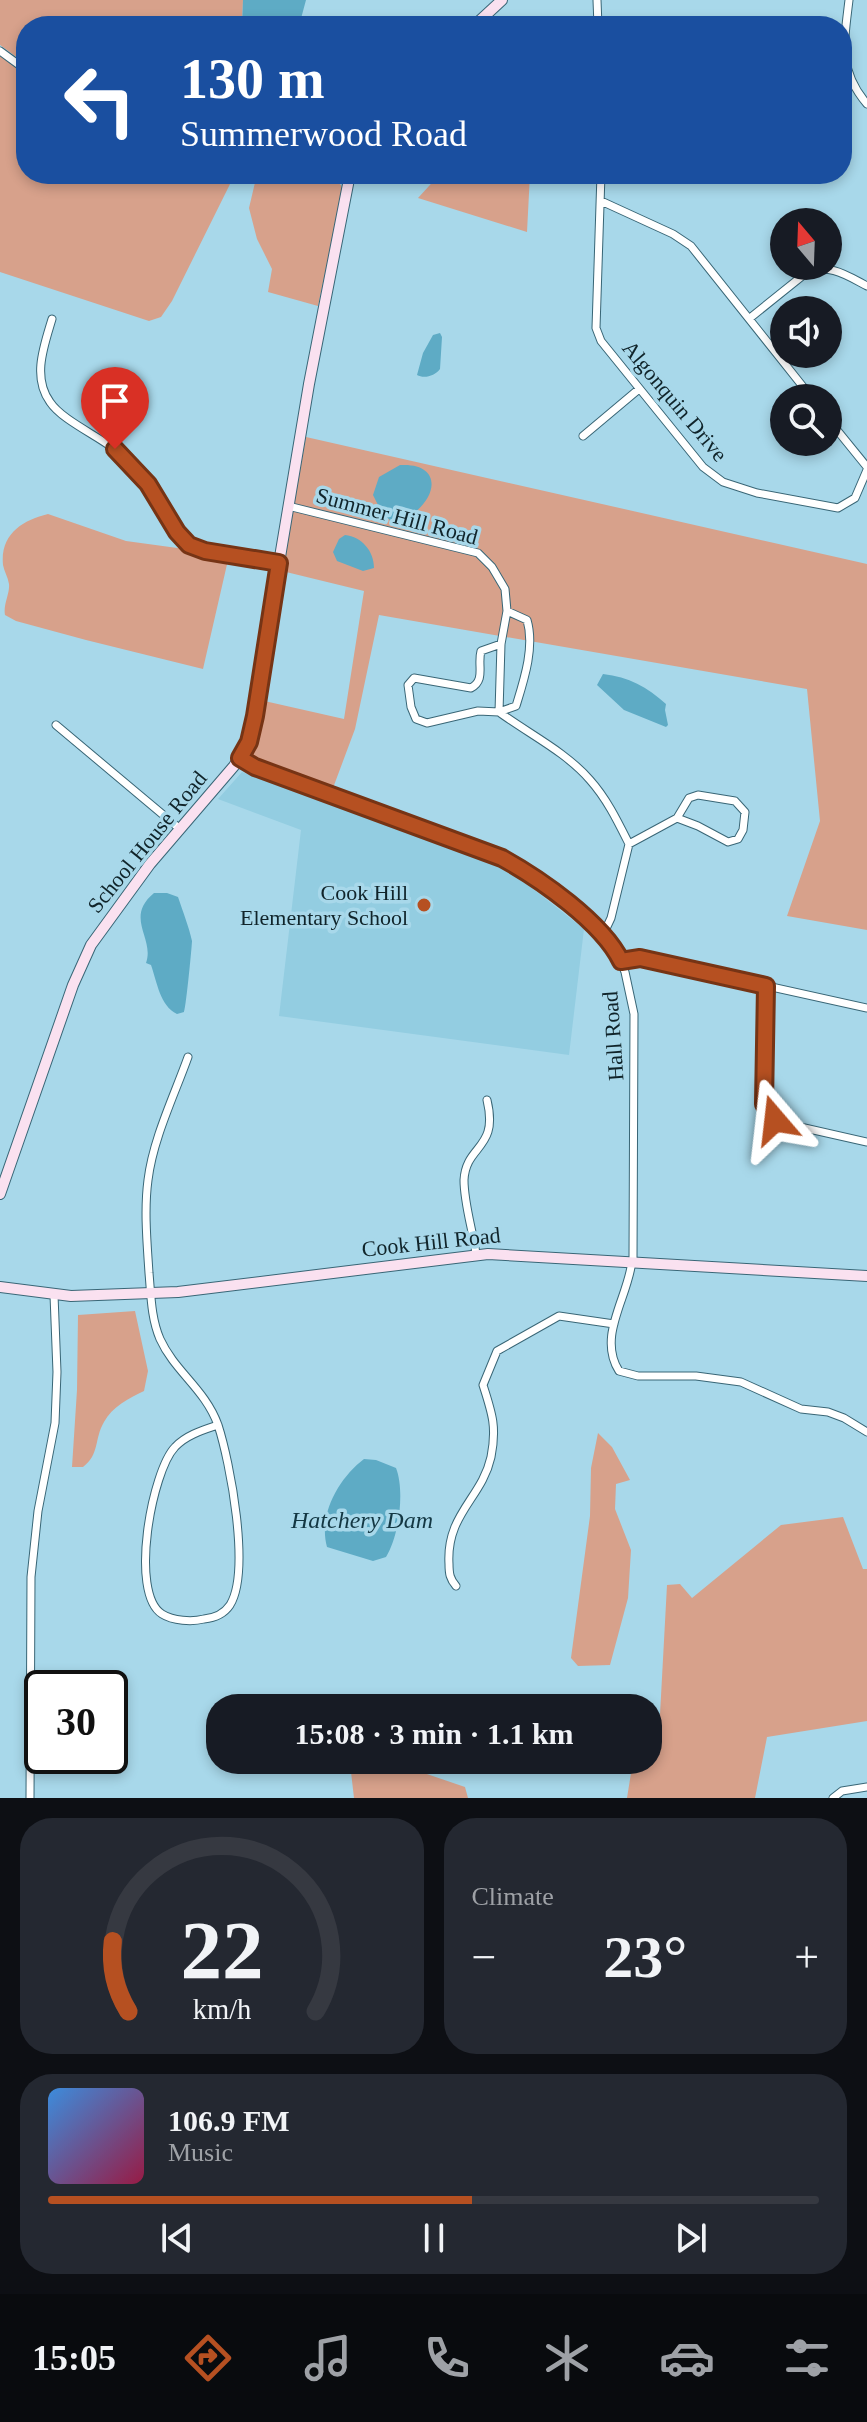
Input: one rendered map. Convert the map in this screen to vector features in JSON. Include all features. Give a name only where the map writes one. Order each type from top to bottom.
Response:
[{"type":"street","points":[[485,16],[502,0]]},
{"type":"street","points":[[852,80],[867,104]]},
{"type":"street","name":"School House Road","points":[[0,1194],[84,959],[110,918],[240,758],[253,725],[321,314],[348,184]]},
{"type":"street","name":"Algonquin Drive","points":[[601,184],[596,328],[601,341],[703,467],[723,482],[757,493],[838,508],[855,498],[867,468]]},
{"type":"street","points":[[601,201],[673,234],[691,246],[801,384]]},
{"type":"street","points":[[750,318],[816,268],[828,268],[867,286]]},
{"type":"street","points":[[52,319],[40,360],[41,383],[50,403],[127,459],[148,484],[177,532],[189,545],[205,551],[279,563]]},
{"type":"street","points":[[583,436],[639,389]]},
{"type":"street","points":[[842,437],[867,468]]},
{"type":"street","name":"Summer Hill Road","points":[[288,506],[478,553],[492,567],[505,589],[507,611],[501,644],[499,712]]},
{"type":"street","points":[[501,644],[481,651],[481,678],[471,688],[414,678],[408,685],[416,719],[427,723],[478,711],[499,712],[516,706],[527,668],[530,629],[527,620],[507,611]]},
{"type":"street","points":[[499,712],[571,761],[592,781],[613,811],[629,844],[603,935]]},
{"type":"street","points":[[56,725],[180,829]]},
{"type":"street","name":"Hall Road","points":[[240,758],[255,767],[502,858],[539,880],[603,935],[621,961],[634,1014],[633,1261],[629,1283],[614,1324],[610,1342],[611,1358],[619,1371],[638,1376],[696,1376],[741,1382],[801,1409],[836,1415],[867,1432]]},
{"type":"street","points":[[629,844],[677,818],[689,798],[698,795],[735,801],[745,812],[743,830],[738,839],[728,842],[677,818]]},
{"type":"street","points":[[621,961],[640,958],[867,1008]]},
{"type":"street","points":[[766,986],[764,1094],[767,1112],[775,1120],[787,1124],[867,1142]]},
{"type":"street","points":[[188,1057],[148,1179],[147,1229],[153,1316],[161,1342],[205,1397],[218,1425],[240,1549],[230,1605],[219,1616],[200,1620],[177,1619],[161,1614],[152,1603],[147,1586],[145,1552],[151,1513],[165,1462],[174,1447],[191,1435],[218,1425]]},
{"type":"street","points":[[476,1254],[464,1181],[467,1164],[490,1133],[491,1115],[487,1100]]},
{"type":"street","name":"Cook Hill Road","points":[[0,1287],[54,1295],[151,1294],[476,1254],[867,1276]]},
{"type":"street","points":[[30,1798],[31,1577],[38,1511],[56,1415],[54,1295]]},
{"type":"street","points":[[456,1586],[450,1578],[448,1548],[458,1516],[490,1460],[495,1421],[483,1385],[497,1351],[559,1316],[614,1324]]},
{"type":"street","points":[[833,1798],[842,1791],[867,1787]]},
{"type":"shaded area","points":[[0,0],[243,0],[242,16],[16,16],[16,57],[0,45]]},
{"type":"shaded area","points":[[0,56],[16,68],[16,184],[230,184],[161,317],[149,321],[0,272]]},
{"type":"shaded area","points":[[255,184],[341,185],[342,193],[318,306],[268,292],[272,269],[257,239],[249,208]]},
{"type":"shaded area","points":[[431,184],[529,184],[527,232],[418,198]]},
{"type":"shaded area","points":[[306,437],[867,564],[867,930],[787,916],[820,821],[807,689],[379,615],[355,729],[333,788],[254,760],[251,751],[260,700],[344,719],[364,591],[282,571]]},
{"type":"shaded area","points":[[48,514],[126,541],[192,550],[228,560],[203,669],[16,621],[5,615],[9,588],[3,565],[5,545],[15,530],[30,520]]},
{"type":"shaded area","name":"Cook Hill Elementary School","points":[[242,772],[509,870],[584,929],[569,1055],[279,1016],[301,830],[218,799]]},
{"type":"shaded area","points":[[135,1311],[148,1371],[144,1391],[127,1400],[107,1417],[88,1462],[83,1467],[72,1467],[78,1315]]},
{"type":"shaded area","points":[[598,1433],[612,1447],[630,1480],[616,1484],[615,1509],[631,1550],[628,1598],[610,1665],[578,1666],[571,1658],[590,1516],[591,1468]]},
{"type":"shaded area","points":[[843,1517],[863,1569],[867,1569],[867,1721],[767,1737],[755,1798],[627,1798],[631,1774],[662,1774],[661,1694],[667,1585],[680,1584],[692,1598],[781,1525]]},
{"type":"shaded area","points":[[351,1774],[427,1774],[465,1787],[468,1798],[354,1798]]},
{"type":"water","points":[[243,0],[306,0],[302,16],[242,16]]},
{"type":"water","points":[[440,333],[440,369],[429,376],[417,375],[423,353],[433,335]]},
{"type":"water","points":[[400,465],[416,466],[426,472],[431,480],[431,490],[418,510],[392,522],[382,513],[373,495],[379,477]]},
{"type":"water","points":[[345,535],[366,546],[374,568],[363,571],[337,561],[333,552],[339,539]]},
{"type":"water","points":[[603,674],[629,680],[659,698],[666,704],[668,725],[666,727],[624,710],[597,685]]},
{"type":"water","points":[[154,893],[178,897],[192,941],[185,1008],[184,1012],[177,1014],[163,999],[151,965],[146,963],[148,954],[141,911]]},
{"type":"water","name":"Hatchery Dam","points":[[364,1459],[396,1468],[400,1489],[399,1513],[391,1548],[386,1557],[373,1561],[327,1547],[325,1535],[328,1510],[339,1486]]},
{"type":"place","name":"Cook Hill Elementary School","points":[[424,905]]},
{"type":"route","points":[[115,449],[148,484],[177,532],[189,545],[205,551],[279,563],[255,716],[249,742],[240,758],[255,767],[502,858],[539,880],[567,903],[603,935],[621,961],[640,958],[766,986],[764,1104],[775,1120]]}]
